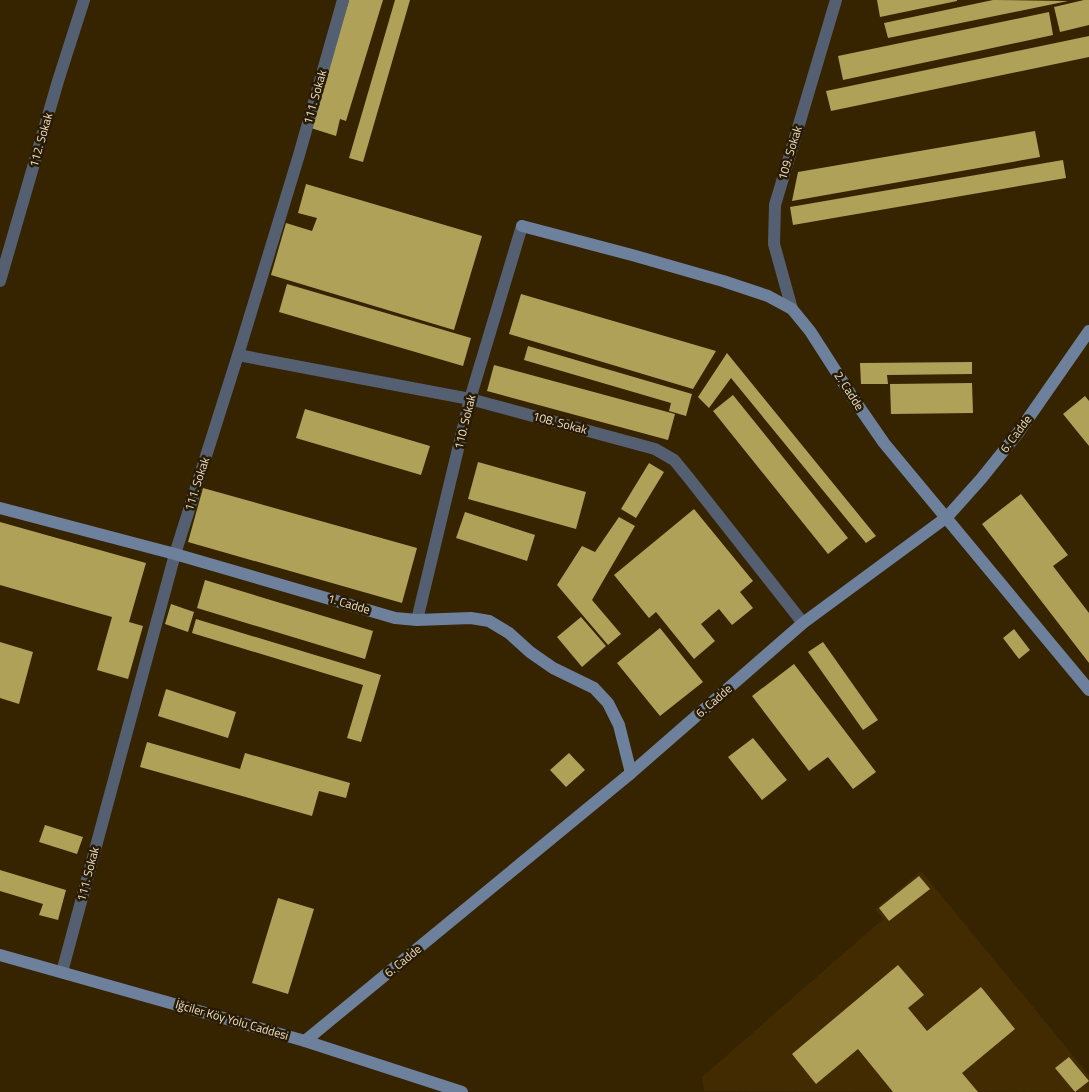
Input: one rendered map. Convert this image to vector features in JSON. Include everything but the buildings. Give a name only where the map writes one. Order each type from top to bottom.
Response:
[{"type":"street","name":"112. Sokak","points":[[0,281],[58,81],[84,0]]},
{"type":"street","name":"111. Sokak","points":[[62,972],[175,554],[238,355],[344,0]]},
{"type":"street","name":"109. Sokak","points":[[792,309],[774,244],[775,206],[836,0]]},
{"type":"street","name":"2. Cadde","points":[[522,226],[723,281],[768,296],[792,309],[810,331],[884,443],[1089,690]]},
{"type":"street","name":"110. Sokak","points":[[418,620],[470,399],[522,226]]},
{"type":"street","name":"6. Cadde","points":[[306,1041],[631,773],[803,623],[947,517],[1018,433],[1089,331]]},
{"type":"street","name":"108. Sokak","points":[[238,355],[470,399],[655,449],[674,460],[803,623]]},
{"type":"street","name":"1. Cadde","points":[[0,508],[175,554],[395,618],[418,620],[471,618],[489,621],[509,633],[530,652],[553,668],[594,688],[608,703],[619,725],[631,773]]},
{"type":"street","name":"İğciler Köy Yolu Caddesi","points":[[0,955],[306,1041],[462,1092]]},
{"type":"shaded area","points":[[921,871],[1089,1075],[1089,1092],[704,1091],[702,1077],[883,919],[875,909]]}]
